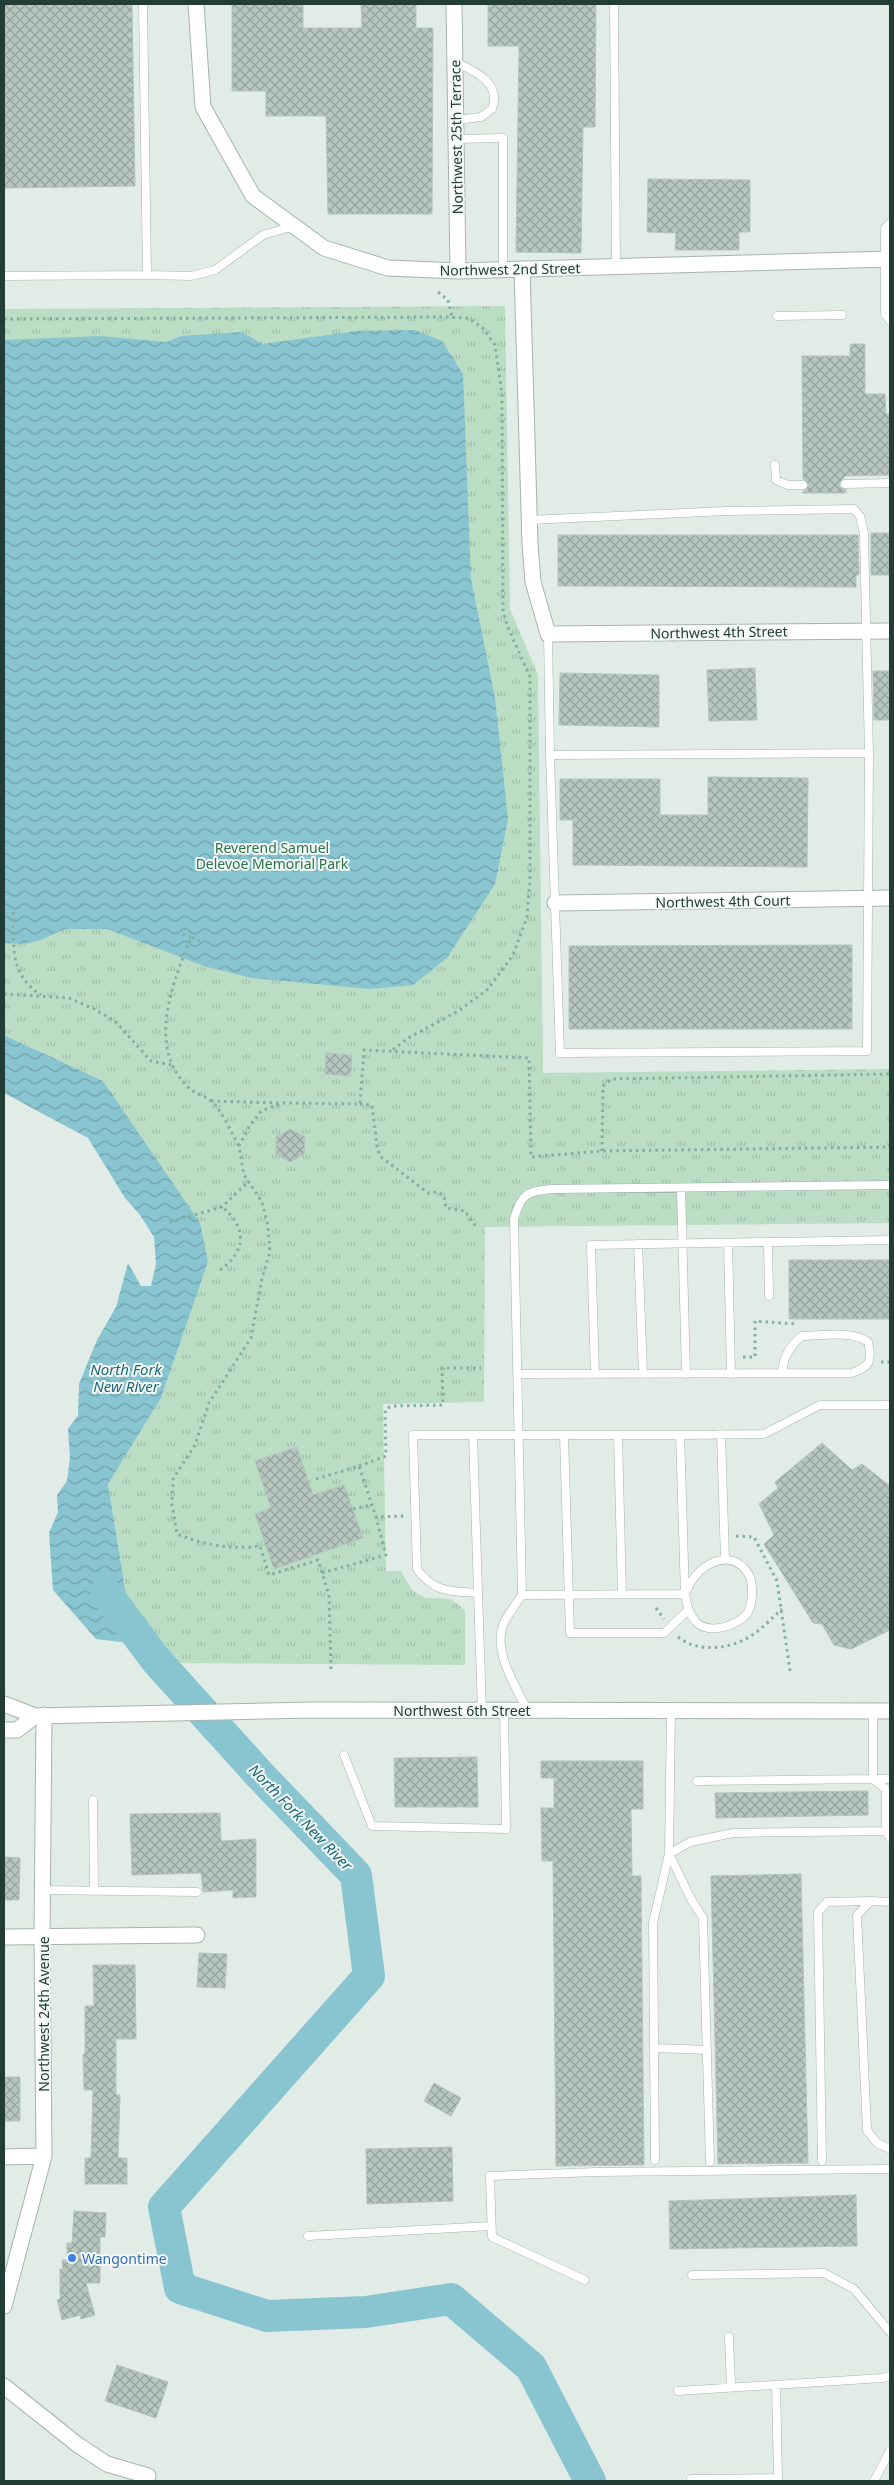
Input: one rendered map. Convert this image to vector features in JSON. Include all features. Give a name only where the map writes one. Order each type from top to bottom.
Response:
[{"type":"street","name":"Northwest 2nd Street","points":[[196,4],[203,107],[252,196],[324,248],[388,268],[458,271],[888,259]]},
{"type":"street","name":"Northwest 25th Terrace","points":[[454,4],[458,271]]},
{"type":"street","points":[[522,269],[529,520],[533,582],[548,634]]},
{"type":"street","name":"Northwest 4th Street","points":[[548,634],[890,630]]},
{"type":"street","name":"Northwest 4th Court","points":[[555,903],[890,898]]},
{"type":"street","name":"Northwest 6th Street","points":[[4,1704],[39,1716],[312,1710],[890,1711]]},
{"type":"street","points":[[4,1730],[17,1730],[39,1716]]},
{"type":"street","name":"Northwest 24th Avenue","points":[[4,2306],[44,2156],[39,1716]]},
{"type":"street","points":[[4,1937],[197,1935]]},
{"type":"street","points":[[4,2157],[44,2156]]},
{"type":"street","points":[[4,2386],[78,2445],[107,2464],[147,2479]]},
{"type":"lane","points":[[143,4],[147,275]]},
{"type":"lane","points":[[614,4],[616,267]]},
{"type":"lane","points":[[455,62],[486,79],[491,85],[493,97],[492,109],[485,116],[456,120]]},
{"type":"lane","points":[[456,139],[503,138],[503,270]]},
{"type":"lane","points":[[890,223],[885,228],[888,259],[888,288],[885,314],[890,321]]},
{"type":"lane","points":[[4,276],[191,276],[215,270],[263,235],[294,226]]},
{"type":"lane","points":[[777,316],[842,315]]},
{"type":"lane","points":[[775,465],[776,480],[788,485],[803,485]]},
{"type":"lane","points":[[846,484],[890,483]]},
{"type":"lane","points":[[529,520],[717,512],[854,509],[860,516],[864,533],[869,753],[867,1051],[560,1053],[548,634]]},
{"type":"lane","points":[[550,755],[869,753]]},
{"type":"lane","points":[[527,1710],[503,1658],[501,1639],[503,1625],[522,1595],[514,1219],[519,1202],[532,1191],[546,1190],[890,1185]]},
{"type":"lane","points":[[680,1188],[686,1374]]},
{"type":"lane","points":[[595,1374],[591,1246],[890,1240]]},
{"type":"lane","points":[[768,1242],[770,1296]]},
{"type":"lane","points":[[728,1243],[731,1374]]},
{"type":"lane","points":[[638,1244],[643,1374]]},
{"type":"lane","points":[[518,1374],[595,1374],[643,1374],[686,1374],[731,1374],[782,1374],[851,1374],[863,1370],[869,1362],[868,1342],[861,1337],[851,1336],[802,1336],[788,1351],[782,1362],[782,1374]]},
{"type":"lane","points":[[478,1593],[445,1590],[426,1582],[417,1569],[413,1435],[764,1434],[820,1405],[890,1405]]},
{"type":"lane","points":[[721,1434],[725,1559]]},
{"type":"lane","points":[[473,1435],[482,1710]]},
{"type":"lane","points":[[564,1435],[570,1633],[664,1633],[688,1610]]},
{"type":"lane","points":[[618,1435],[622,1594]]},
{"type":"lane","points":[[680,1435],[685,1594],[688,1610],[697,1623],[710,1627],[725,1627],[739,1621],[748,1612],[752,1600],[752,1582],[746,1570],[736,1561],[725,1559],[700,1570],[689,1583],[685,1594]]},
{"type":"lane","points":[[522,1595],[685,1594]]},
{"type":"lane","points":[[344,1755],[372,1826],[506,1829],[504,1710]]},
{"type":"lane","points":[[655,2160],[656,2048],[653,1923],[669,1854],[671,1711]]},
{"type":"lane","points":[[873,1711],[873,1779]]},
{"type":"lane","points":[[669,1854],[690,1842],[733,1833],[888,1834],[886,1789],[873,1779]]},
{"type":"lane","points":[[697,1781],[890,1779]]},
{"type":"lane","points":[[93,1800],[94,1891]]},
{"type":"lane","points":[[669,1854],[691,1899],[703,1918],[710,2162]]},
{"type":"lane","points":[[42,1890],[197,1892]]},
{"type":"lane","points":[[871,1901],[857,1915],[868,2130],[877,2143],[890,2149]]},
{"type":"lane","points":[[822,2161],[818,1912],[827,1902],[890,1902]]},
{"type":"lane","points":[[656,2048],[707,2050]]},
{"type":"lane","points":[[585,2280],[492,2237],[490,2176],[596,2172],[890,2170]]},
{"type":"lane","points":[[308,2236],[491,2226]]},
{"type":"lane","points":[[692,2275],[824,2273],[854,2289],[890,2332]]},
{"type":"lane","points":[[729,2337],[731,2388]]},
{"type":"lane","points":[[678,2391],[890,2376]]},
{"type":"lane","points":[[691,2479],[778,2478],[776,2385]]},
{"type":"lane","points":[[874,2481],[890,2451]]},
{"type":"path","points":[[438,292],[448,300],[452,317]]},
{"type":"path","points":[[4,319],[452,317],[468,318],[483,328],[495,345],[502,394],[504,610],[507,625],[530,677],[530,880],[527,917],[513,955],[488,989],[460,1010],[418,1032],[391,1051]]},
{"type":"path","points":[[13,912],[14,951],[18,972],[28,987],[43,996]]},
{"type":"path","points":[[183,934],[200,941]]},
{"type":"path","points":[[191,938],[174,984],[166,1014],[166,1045],[171,1065],[188,1088],[211,1101],[240,1146],[244,1175],[262,1202],[268,1226],[270,1252],[262,1278],[251,1338],[209,1402],[195,1445],[173,1480],[172,1505],[177,1534],[196,1542],[237,1549],[260,1546],[269,1575],[318,1560],[329,1594],[331,1669]]},
{"type":"path","points":[[4,994],[69,998],[94,1009],[115,1022],[151,1061],[171,1065]]},
{"type":"path","points":[[360,1104],[364,1050],[529,1058],[530,1157],[602,1151],[890,1146]]},
{"type":"path","points":[[602,1151],[603,1086],[610,1079],[890,1074]]},
{"type":"path","points":[[211,1101],[372,1105],[380,1156],[428,1193],[438,1192],[444,1196],[446,1208],[465,1211],[477,1228]]},
{"type":"path","points":[[240,1146],[249,1126],[261,1111],[283,1103]]},
{"type":"path","points":[[170,1222],[222,1208],[248,1182]]},
{"type":"path","points":[[220,1270],[231,1263],[240,1249],[240,1231],[234,1217],[222,1208]]},
{"type":"path","points":[[316,1479],[386,1456],[385,1413],[387,1408],[393,1406],[443,1405],[442,1368],[481,1368]]},
{"type":"path","points":[[322,1573],[386,1555],[359,1466]]},
{"type":"path","points":[[353,1509],[372,1505]]},
{"type":"path","points":[[376,1517],[416,1516]]},
{"type":"path","points":[[736,1536],[754,1537],[777,1581],[790,1671]]},
{"type":"green space","name":"Reverend Samuel Delevoe Memorial Park","points":[[505,306],[510,609],[538,675],[543,1073],[890,1069],[890,1223],[485,1227],[484,1402],[383,1404],[386,1571],[401,1571],[412,1590],[425,1598],[451,1599],[465,1610],[465,1665],[168,1663],[126,1595],[108,1484],[161,1398],[208,1262],[103,1081],[4,1035],[4,309]]},
{"type":"water","points":[[415,330],[442,341],[463,374],[471,579],[495,698],[508,819],[495,884],[447,958],[413,985],[371,989],[251,978],[204,966],[107,929],[65,929],[41,940],[23,944],[4,943],[4,340],[100,336],[166,342],[181,336],[242,332],[262,344],[357,331]]},
{"type":"water","name":"North Fork New River","points":[[4,1035],[103,1081],[200,1223],[208,1262],[161,1398],[108,1484],[126,1595],[142,1620],[121,1642],[96,1639],[53,1590],[49,1533],[58,1512],[57,1495],[67,1481],[70,1457],[68,1429],[78,1415],[79,1384],[97,1340],[116,1307],[128,1263],[141,1286],[151,1286],[156,1264],[154,1237],[140,1215],[125,1198],[88,1138],[4,1093]]},
{"type":"building","points":[[4,4],[132,4],[135,186],[4,188]]},
{"type":"building","points":[[232,4],[303,4],[303,28],[362,28],[361,4],[416,4],[416,28],[433,28],[432,214],[328,214],[326,116],[266,116],[266,91],[232,91]]},
{"type":"building","points":[[488,4],[596,4],[595,127],[583,127],[581,253],[516,252],[519,46],[488,46]]},
{"type":"building","points":[[648,179],[750,180],[750,232],[739,232],[739,250],[675,250],[676,233],[647,232]]},
{"type":"building","points":[[850,344],[865,344],[865,394],[885,394],[886,414],[890,414],[890,475],[845,476],[839,484],[840,487],[846,490],[846,493],[802,493],[809,485],[803,479],[802,356],[850,356]]},
{"type":"building","points":[[871,533],[890,533],[890,575],[871,575]]},
{"type":"building","points":[[558,535],[858,535],[859,575],[856,575],[856,587],[558,586]]},
{"type":"building","points":[[755,668],[757,720],[709,721],[707,670]]},
{"type":"building","points":[[873,671],[890,671],[890,720],[874,720]]},
{"type":"building","points":[[560,673],[659,675],[659,727],[559,725]]},
{"type":"building","points":[[708,777],[808,778],[807,867],[573,865],[573,820],[560,820],[560,779],[660,779],[660,815],[708,815]]},
{"type":"building","points":[[852,945],[852,1029],[569,1029],[569,946]]},
{"type":"building","points":[[326,1053],[352,1055],[350,1076],[325,1074]]},
{"type":"building","points":[[290,1129],[305,1137],[304,1154],[290,1162],[276,1154],[276,1137]]},
{"type":"building","points":[[789,1260],[890,1260],[890,1319],[789,1319]]},
{"type":"building","points":[[822,1443],[852,1470],[862,1464],[890,1486],[890,1630],[851,1649],[834,1645],[822,1624],[813,1623],[764,1544],[774,1535],[759,1504],[778,1488],[775,1482]]},
{"type":"building","points":[[297,1447],[313,1495],[344,1485],[363,1538],[274,1569],[255,1514],[271,1508],[255,1461]]},
{"type":"building","points":[[477,1757],[478,1807],[395,1807],[394,1758]]},
{"type":"building","points":[[541,1761],[643,1761],[643,1809],[631,1809],[632,1876],[641,1876],[644,2165],[556,2166],[553,1861],[542,1861],[541,1808],[554,1808],[554,1778],[541,1778]]},
{"type":"building","points":[[868,1791],[868,1815],[716,1818],[715,1793]]},
{"type":"building","points":[[220,1813],[221,1841],[256,1839],[256,1897],[233,1898],[233,1890],[203,1892],[201,1873],[132,1875],[130,1814]]},
{"type":"building","points":[[4,1857],[20,1858],[19,1900],[4,1900]]},
{"type":"building","points":[[801,1874],[808,2163],[718,2164],[711,1876]]},
{"type":"building","points":[[199,1953],[227,1954],[225,1988],[197,1987]]},
{"type":"building","points":[[93,1965],[135,1965],[136,2039],[116,2039],[116,2095],[120,2095],[118,2158],[127,2158],[127,2184],[85,2184],[85,2158],[91,2158],[93,2090],[84,2090],[83,2054],[85,2054],[85,2006],[94,2006]]},
{"type":"building","points":[[4,2077],[20,2077],[20,2121],[4,2121]]},
{"type":"building","points":[[434,2083],[461,2098],[451,2116],[424,2101]]},
{"type":"building","points":[[452,2147],[453,2201],[367,2204],[366,2149]]},
{"type":"building","points":[[856,2195],[857,2246],[670,2249],[669,2201]]},
{"type":"building","points":[[74,2211],[106,2213],[105,2237],[100,2237],[100,2283],[86,2283],[95,2315],[81,2319],[80,2315],[62,2320],[57,2300],[60,2299],[60,2269],[63,2269],[62,2260],[67,2260],[67,2243],[72,2243]]},
{"type":"building","points":[[117,2365],[168,2382],[156,2418],[105,2401]]},
{"type":"waterway","name":"North Fork New River","points":[[106,1593],[156,1660],[259,1774],[356,1875],[369,1976],[164,2207],[180,2288],[267,2316],[366,2312],[451,2299],[531,2367],[590,2481]]},
{"type":"place","name":"Wangontime","points":[[72,2258]]}]
